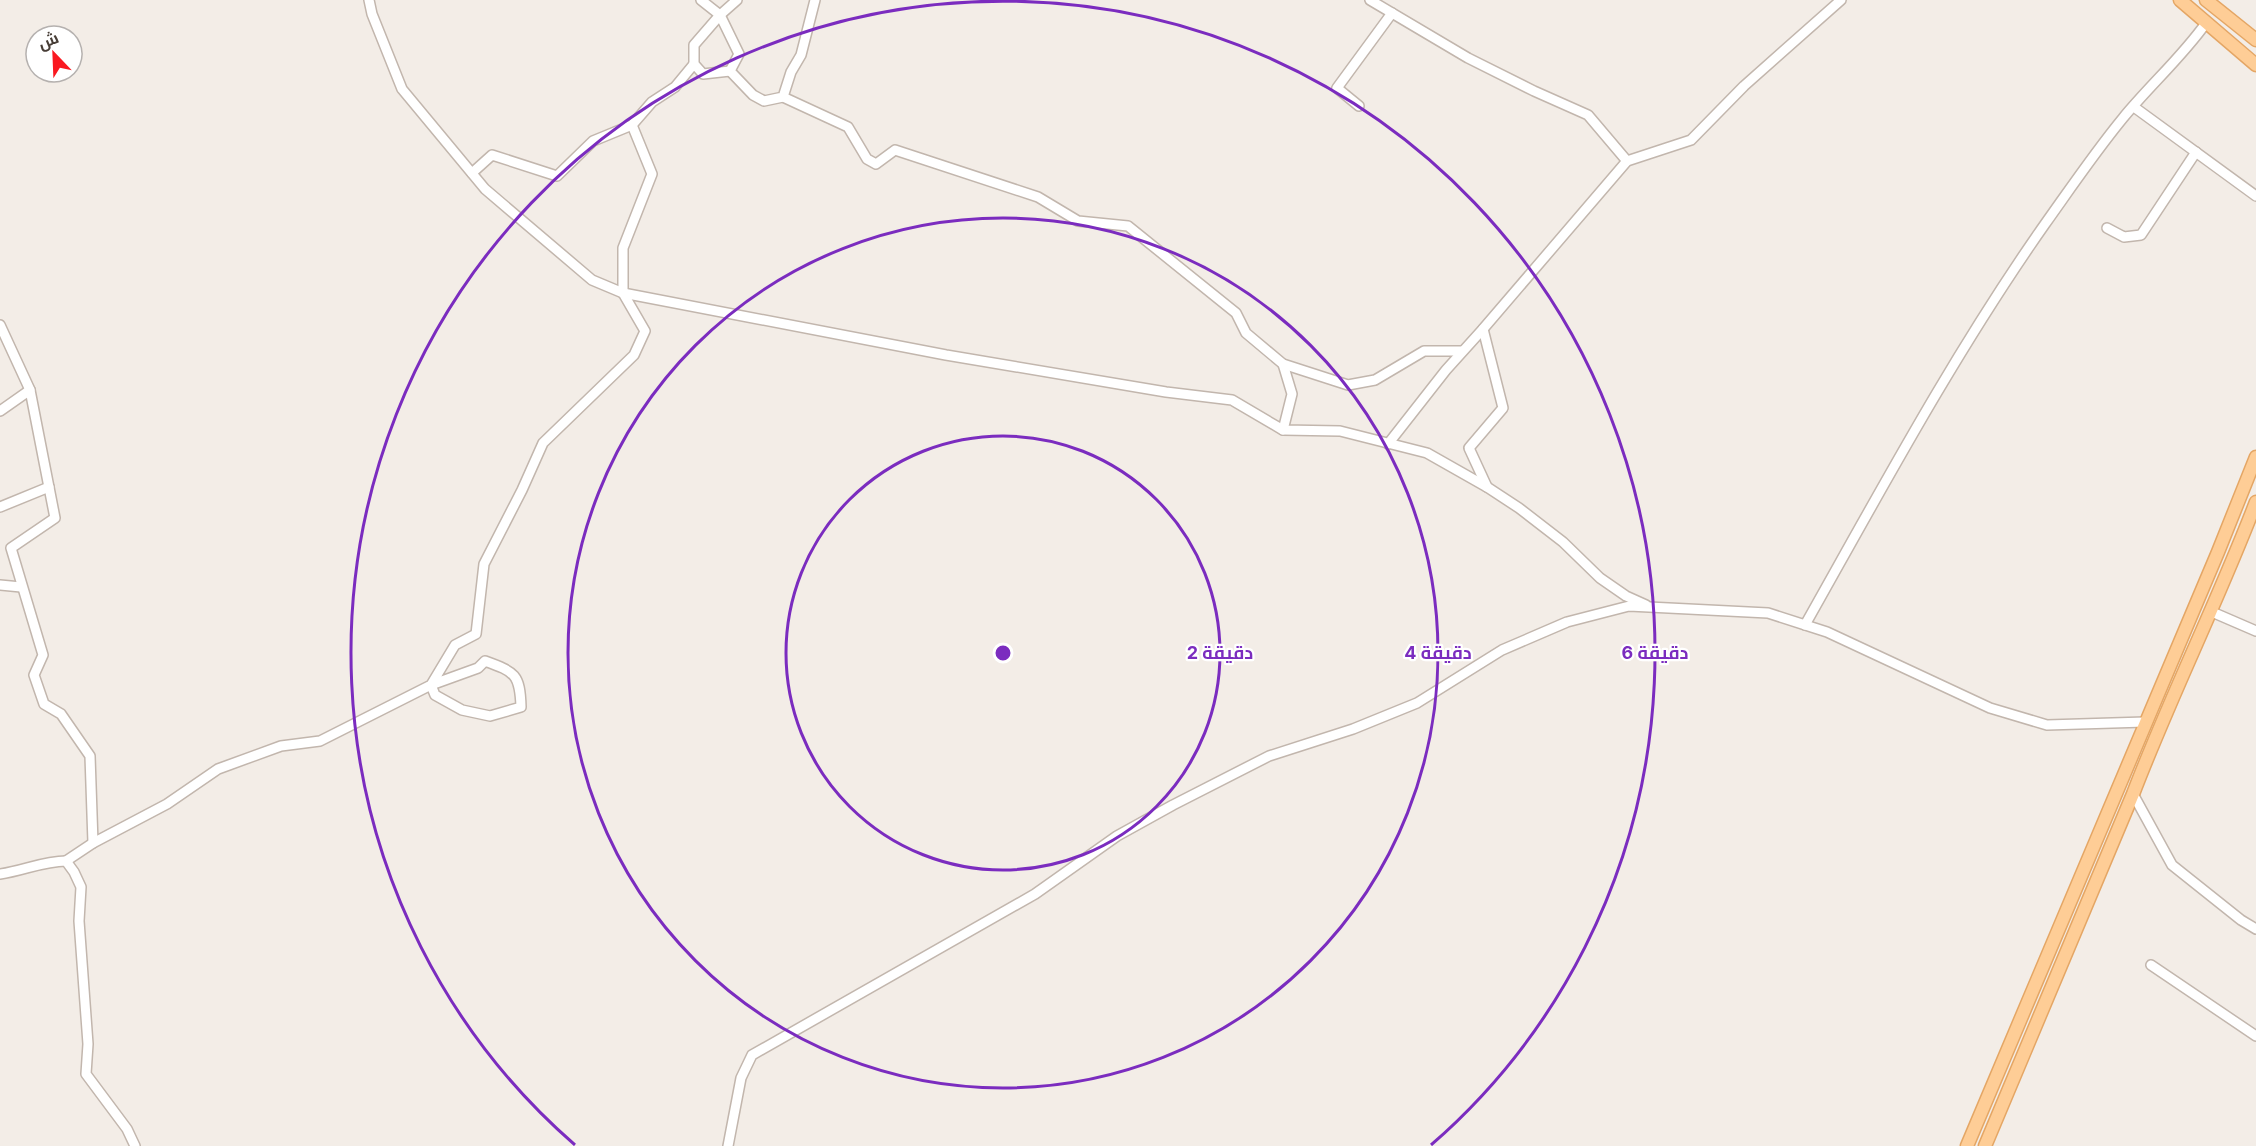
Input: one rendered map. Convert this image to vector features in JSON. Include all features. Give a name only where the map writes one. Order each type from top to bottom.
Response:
[{"type":"main road","points":[[2180,0],[2256,65]]},
{"type":"main road","points":[[2208,1],[2256,40]]},
{"type":"main road","points":[[1967,1146],[2256,457]]},
{"type":"main road","points":[[1985,1146],[2133,794],[2155,736],[2234,559],[2256,502]]},
{"type":"main road","points":[[2218,552],[2234,559]]},
{"type":"main road","points":[[2106,814],[2122,820]]},
{"type":"street","points":[[369,0],[372,14],[402,89],[485,189],[592,280],[622,293],[946,355],[1155,390],[1232,400],[1283,430],[1340,431],[1427,453],[1487,487],[1563,542],[1599,578],[1626,596],[1650,607]]},
{"type":"street","points":[[701,0],[720,15],[739,54],[730,71]]},
{"type":"street","points":[[472,173],[492,155],[557,176],[593,141],[632,125],[652,102],[675,87],[694,64],[694,45],[720,15],[737,0]]},
{"type":"street","points":[[783,97],[791,72],[801,55],[815,0]]},
{"type":"street","points":[[1370,0],[1468,58],[1533,91],[1588,115],[1627,161]]},
{"type":"street","points":[[1388,444],[1461,351],[1483,329],[1627,161],[1691,140],[1744,86],[1840,0]]},
{"type":"street","points":[[1359,106],[1337,88],[1392,13]]},
{"type":"street","points":[[1805,625],[1968,342],[2046,223],[2116,127],[2206,23]]},
{"type":"street","points":[[694,64],[703,74],[730,71]]},
{"type":"street","points":[[730,71],[753,95],[765,101],[783,97],[848,127],[867,159],[876,164],[895,150],[1038,197],[1078,221],[1128,225],[1236,313],[1246,333],[1283,364],[1348,385],[1375,380],[1424,351],[1461,351]]},
{"type":"street","points":[[2134,107],[2256,196]]},
{"type":"street","points":[[431,685],[455,645],[476,634],[484,564],[543,443],[633,355],[645,331],[622,293],[623,248],[652,174],[632,125]]},
{"type":"street","points":[[2107,228],[2124,237],[2141,235],[2196,152]]},
{"type":"street","points":[[0,325],[30,390],[56,518],[11,548],[43,654],[34,675],[44,704],[61,714],[90,756],[93,843]]},
{"type":"street","points":[[1483,329],[1503,408],[1469,448],[1487,487]]},
{"type":"street","points":[[1283,364],[1292,394],[1283,430]]},
{"type":"street","points":[[0,411],[30,390]]},
{"type":"street","points":[[0,507],[49,487]]},
{"type":"street","points":[[0,585],[21,587]]},
{"type":"street","points":[[728,1146],[741,1078],[752,1055],[1035,894],[1117,836],[1173,805],[1269,756],[1353,729],[1417,703],[1502,650],[1568,622],[1629,606],[1768,613],[1827,632],[1990,708],[2047,725],[2145,722]]},
{"type":"street","points":[[2211,612],[2256,631]]},
{"type":"street","points":[[0,874],[15,872],[50,861],[66,861],[93,843],[167,804],[218,769],[281,746],[320,741],[431,685],[478,668],[485,661],[510,670],[520,686],[521,707],[490,716],[462,710],[435,695],[431,685]]},
{"type":"street","points":[[2133,794],[2172,865],[2241,920],[2256,929]]},
{"type":"street","points":[[66,861],[81,887],[79,921],[88,1044],[86,1074],[127,1128],[135,1146]]},
{"type":"street","points":[[2151,965],[2256,1036]]}]
